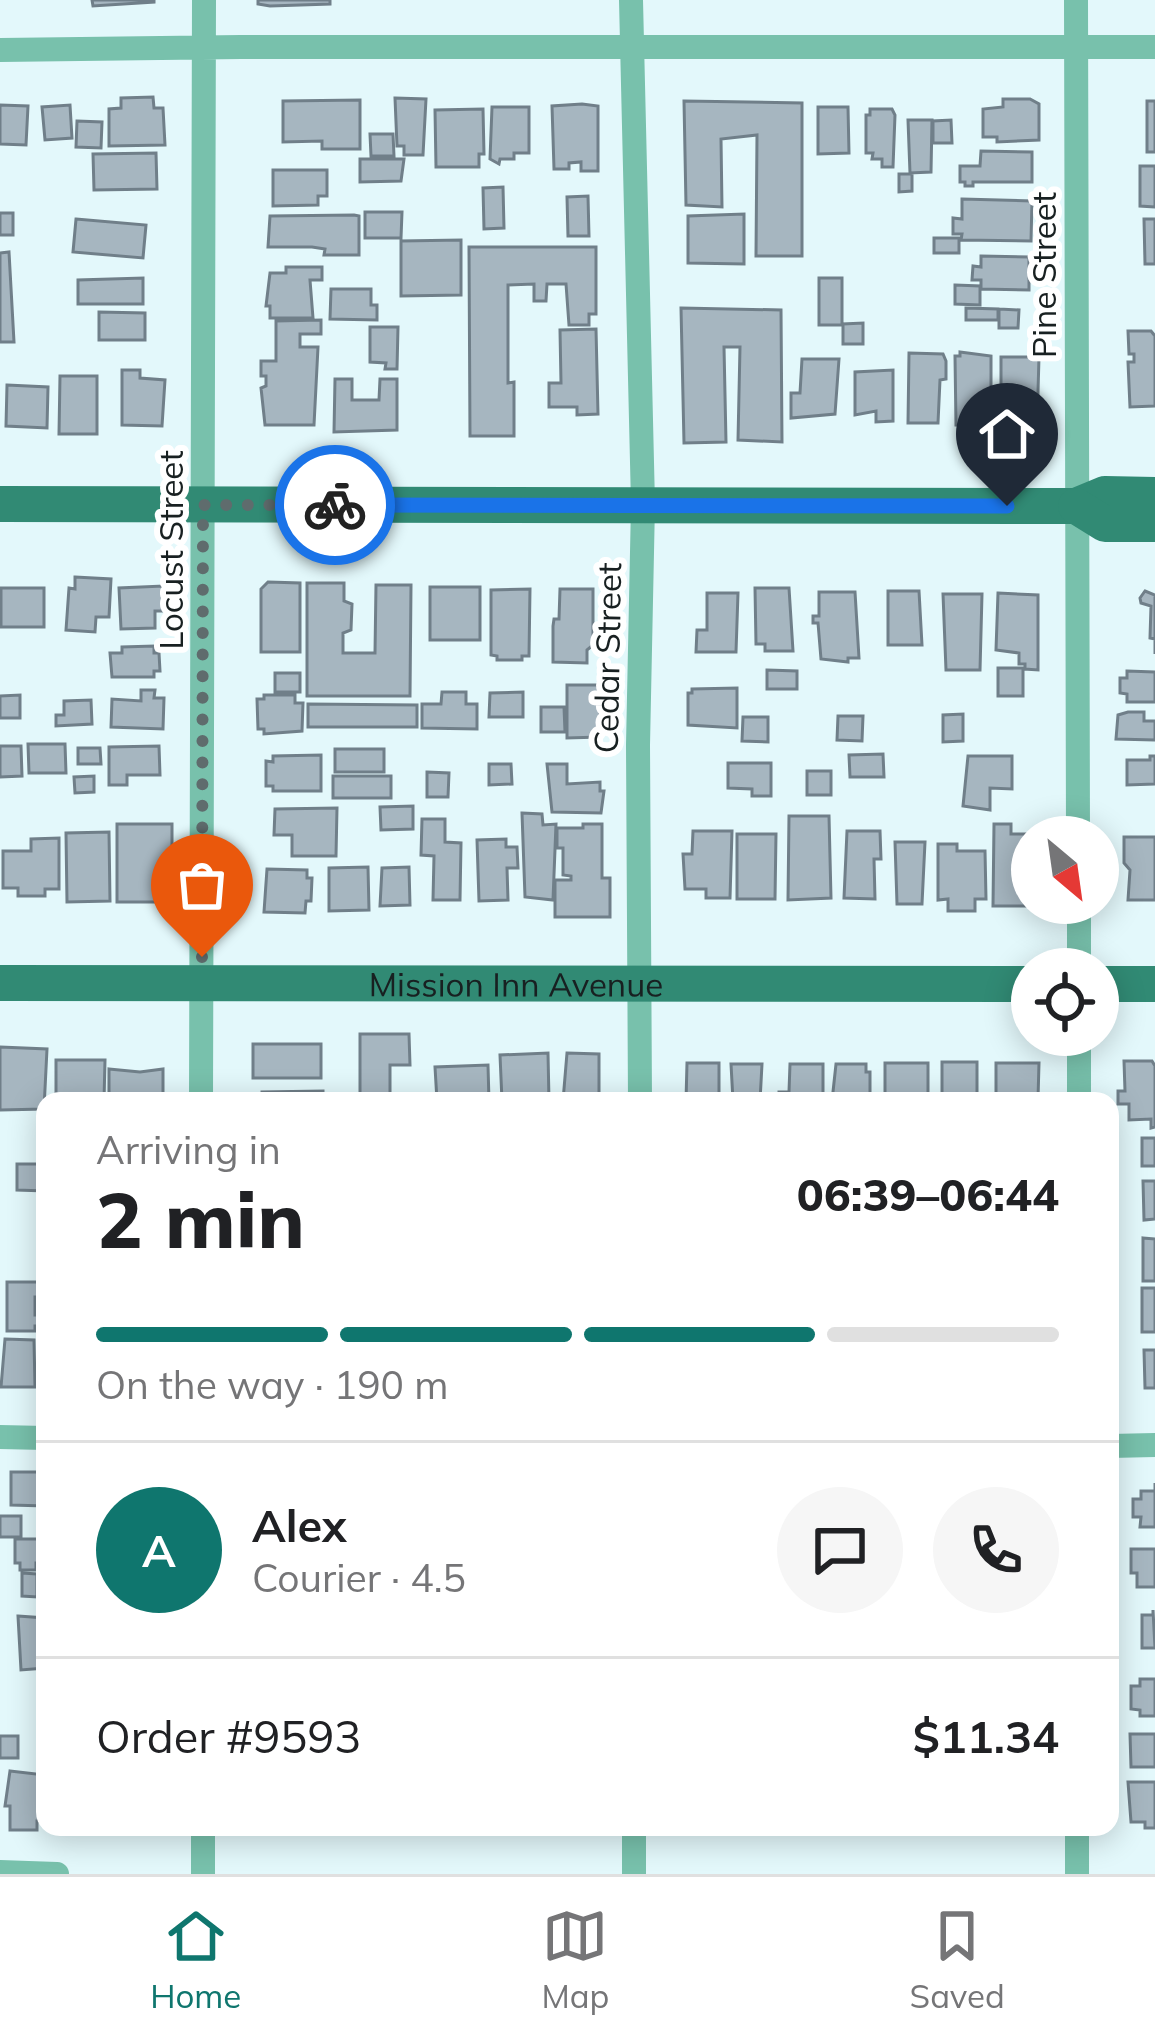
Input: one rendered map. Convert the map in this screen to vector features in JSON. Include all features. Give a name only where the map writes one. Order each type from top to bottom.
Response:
[{"type":"main road","points":[[0,504],[1076,506],[1105,494],[1155,495]]},
{"type":"main road","points":[[1076,506],[1105,524],[1155,524]]},
{"type":"main road","name":"Mission Inn Avenue","points":[[0,983],[1011,984]]},
{"type":"main road","points":[[1119,984],[1155,984]]},
{"type":"street","name":"Locust Street","points":[[201,1092],[204,0]]},
{"type":"street","name":"Cedar Street","points":[[631,0],[643,504],[638,746],[640,1092]]},
{"type":"street","name":"Pine Street","points":[[1076,0],[1078,816]]},
{"type":"street","points":[[0,50],[1155,47]]},
{"type":"street","points":[[1079,1056],[1079,1092]]},
{"type":"street","points":[[0,1437],[36,1438]]},
{"type":"street","points":[[1119,1446],[1155,1445]]},
{"type":"street","points":[[203,1836],[203,1874]]},
{"type":"street","points":[[634,1836],[634,1874]]},
{"type":"street","points":[[1077,1836],[1077,1874]]},
{"type":"street","points":[[0,1872],[56,1874]]},
{"type":"building","points":[[92,0],[154,0],[154,2],[93,6]]},
{"type":"building","points":[[258,0],[330,0],[330,4],[270,6]]},
{"type":"building","points":[[153,97],[154,108],[163,108],[165,145],[109,146],[109,109],[121,108],[121,98]]},
{"type":"building","points":[[395,98],[426,99],[423,155],[404,155],[404,146],[397,146]]},
{"type":"building","points":[[1003,99],[1030,99],[1039,104],[1039,140],[997,142],[997,137],[983,137],[983,109],[1003,107]]},
{"type":"building","points":[[360,100],[360,149],[322,149],[322,141],[283,142],[283,101]]},
{"type":"building","points":[[684,101],[802,103],[802,256],[756,256],[757,135],[721,139],[722,207],[686,205]]},
{"type":"building","points":[[1147,101],[1155,101],[1155,152],[1147,152]]},
{"type":"building","points":[[0,105],[28,106],[26,145],[0,144]]},
{"type":"building","points":[[70,105],[72,138],[45,140],[42,107]]},
{"type":"building","points":[[552,106],[598,106],[598,171],[581,171],[581,162],[569,163],[569,169],[554,169]]},
{"type":"building","points":[[492,107],[529,107],[529,153],[514,153],[514,159],[500,159],[499,164],[490,159]]},
{"type":"building","points":[[818,107],[848,107],[849,153],[818,154]]},
{"type":"building","points":[[483,109],[484,154],[479,154],[479,167],[436,167],[435,110]]},
{"type":"building","points":[[870,109],[892,109],[895,115],[893,167],[882,167],[882,159],[866,153]]},
{"type":"building","points":[[908,120],[932,120],[931,172],[910,173]]},
{"type":"building","points":[[951,120],[952,143],[933,143],[933,121]]},
{"type":"building","points":[[77,121],[102,122],[101,148],[76,147]]},
{"type":"building","points":[[370,134],[393,134],[394,156],[371,156]]},
{"type":"building","points":[[981,151],[1032,152],[1032,182],[965,186],[960,182],[960,166],[980,166]]},
{"type":"building","points":[[156,153],[157,189],[94,190],[93,154]]},
{"type":"building","points":[[360,159],[404,159],[401,181],[360,182]]},
{"type":"building","points":[[1140,166],[1155,166],[1155,207],[1140,206]]},
{"type":"building","points":[[273,170],[327,170],[327,196],[318,196],[318,205],[273,206]]},
{"type":"building","points":[[899,174],[912,174],[912,191],[899,192]]},
{"type":"building","points":[[503,187],[504,228],[484,229],[483,188]]},
{"type":"building","points":[[588,196],[589,236],[568,236],[567,197]]},
{"type":"building","points":[[962,199],[1032,201],[1031,241],[961,240],[962,234],[953,234],[953,218],[962,219]]},
{"type":"building","points":[[365,212],[402,212],[401,238],[365,238]]},
{"type":"building","points":[[0,213],[13,213],[13,235],[0,235]]},
{"type":"building","points":[[744,214],[744,264],[688,263],[688,216]]},
{"type":"building","points":[[270,216],[359,216],[359,255],[324,255],[325,249],[312,247],[268,247]]},
{"type":"building","points":[[76,219],[146,225],[143,258],[73,252]]},
{"type":"building","points":[[1144,219],[1155,219],[1155,264],[1145,264]]},
{"type":"building","points":[[934,238],[959,238],[959,253],[934,253]]},
{"type":"building","points":[[461,240],[461,295],[401,296],[401,241]]},
{"type":"building","points":[[469,247],[596,247],[596,314],[589,314],[589,325],[569,325],[566,284],[547,284],[546,301],[534,301],[534,284],[508,285],[508,383],[514,382],[514,436],[470,436]]},
{"type":"building","points":[[9,252],[14,342],[0,342],[0,253]]},
{"type":"building","points":[[981,256],[1029,257],[1029,290],[981,289],[981,280],[972,280],[973,266],[981,267]]},
{"type":"building","points":[[286,267],[322,267],[322,280],[310,280],[313,318],[270,318],[270,306],[266,306],[270,273],[286,273]]},
{"type":"building","points":[[143,278],[143,304],[78,304],[78,280]]},
{"type":"building","points":[[819,278],[842,278],[842,325],[819,325]]},
{"type":"building","points":[[955,285],[980,286],[980,305],[955,304]]},
{"type":"building","points":[[331,289],[371,289],[377,320],[330,319]]},
{"type":"building","points":[[681,308],[781,310],[782,442],[738,440],[740,347],[724,347],[726,442],[684,443]]},
{"type":"building","points":[[966,308],[998,309],[998,320],[966,320]]},
{"type":"building","points":[[999,309],[1019,310],[1018,328],[999,328]]},
{"type":"building","points":[[99,312],[145,313],[145,340],[99,340]]},
{"type":"building","points":[[321,320],[321,334],[300,334],[300,347],[318,347],[314,425],[265,425],[261,388],[266,386],[266,376],[261,376],[261,361],[276,361],[276,321]]},
{"type":"building","points":[[863,323],[863,344],[843,344],[843,324]]},
{"type":"building","points":[[370,327],[398,327],[397,369],[370,362]]},
{"type":"building","points":[[596,329],[598,414],[577,415],[577,407],[549,407],[549,383],[561,383],[560,330]]},
{"type":"building","points":[[1128,331],[1151,331],[1155,336],[1155,406],[1130,407],[1128,362],[1134,362],[1134,354],[1129,354]]},
{"type":"building","points":[[960,352],[991,356],[991,426],[956,425],[955,356]]},
{"type":"building","points":[[909,353],[943,354],[946,361],[938,423],[908,423]]},
{"type":"building","points":[[1001,357],[1039,357],[1037,426],[1001,426]]},
{"type":"building","points":[[802,359],[839,359],[835,414],[791,418],[791,393],[800,393]]},
{"type":"building","points":[[122,370],[140,370],[140,378],[165,380],[162,426],[122,425]]},
{"type":"building","points":[[893,370],[893,421],[876,422],[876,411],[855,415],[855,372]]},
{"type":"building","points":[[60,376],[97,376],[97,434],[59,434]]},
{"type":"building","points":[[335,379],[352,379],[352,400],[379,400],[380,379],[397,379],[397,430],[334,432]]},
{"type":"building","points":[[7,385],[48,387],[47,428],[6,426]]},
{"type":"building","points":[[75,577],[111,579],[109,617],[96,617],[95,632],[66,630],[69,588],[75,589]]},
{"type":"building","points":[[268,582],[300,583],[300,652],[261,652],[261,589]]},
{"type":"building","points":[[307,583],[344,583],[344,601],[352,604],[351,630],[343,633],[343,653],[375,653],[376,585],[411,585],[410,696],[307,696]]},
{"type":"building","points":[[163,586],[164,611],[155,611],[155,628],[121,629],[119,588]]},
{"type":"building","points":[[430,587],[480,587],[480,640],[430,640]]},
{"type":"building","points":[[1,588],[44,588],[44,627],[1,627]]},
{"type":"building","points":[[755,588],[789,588],[793,651],[765,651],[765,644],[756,644]]},
{"type":"building","points":[[530,589],[529,656],[497,660],[491,655],[491,590]]},
{"type":"building","points":[[560,589],[593,589],[593,645],[587,650],[587,663],[553,662]]},
{"type":"building","points":[[888,591],[919,591],[922,645],[888,645]]},
{"type":"building","points":[[1145,591],[1155,595],[1155,639],[1150,638],[1151,606],[1141,603]]},
{"type":"building","points":[[819,592],[855,592],[859,658],[848,658],[848,662],[821,659],[818,623],[813,623],[813,616],[819,616]]},
{"type":"building","points":[[707,593],[738,593],[736,652],[696,652],[697,630],[707,630]]},
{"type":"building","points":[[998,593],[1038,595],[1038,670],[1019,664],[1019,653],[996,650]]},
{"type":"building","points":[[943,594],[982,594],[980,670],[946,670]]},
{"type":"building","points":[[154,646],[160,671],[154,671],[154,677],[112,677],[110,653],[122,653],[122,647]]},
{"type":"building","points":[[998,668],[1023,668],[1023,696],[998,696]]},
{"type":"building","points":[[767,670],[797,671],[797,689],[767,689]]},
{"type":"building","points":[[1127,671],[1155,672],[1155,702],[1127,702],[1127,694],[1120,693],[1120,678],[1127,678]]},
{"type":"building","points":[[275,673],[300,673],[300,692],[275,692]]},
{"type":"building","points":[[567,685],[600,685],[600,737],[567,738]]},
{"type":"building","points":[[737,688],[737,728],[688,725],[692,689]]},
{"type":"building","points":[[141,690],[155,690],[154,698],[164,698],[163,729],[111,727],[112,699],[141,701]]},
{"type":"building","points":[[442,692],[466,692],[466,704],[477,704],[477,729],[422,728],[422,704],[441,704]]},
{"type":"building","points":[[523,692],[523,717],[489,717],[490,693]]},
{"type":"building","points":[[20,695],[20,718],[0,718],[0,696]]},
{"type":"building","points":[[295,695],[295,703],[303,703],[302,731],[264,734],[264,729],[258,729],[257,699]]},
{"type":"building","points":[[91,700],[92,724],[56,726],[56,715],[64,715],[64,701]]},
{"type":"building","points":[[308,704],[417,705],[417,727],[308,727]]},
{"type":"building","points":[[541,707],[564,707],[565,732],[541,732]]},
{"type":"building","points":[[1144,712],[1144,721],[1155,721],[1155,740],[1116,739],[1118,715]]},
{"type":"building","points":[[963,714],[963,741],[943,742],[943,715]]},
{"type":"building","points":[[838,716],[863,716],[862,741],[837,740]]},
{"type":"building","points":[[743,717],[768,717],[768,742],[742,741]]},
{"type":"building","points":[[28,744],[65,744],[66,773],[29,773]]},
{"type":"building","points":[[0,746],[21,746],[22,776],[0,777]]},
{"type":"building","points":[[159,746],[160,775],[127,775],[127,785],[109,785],[109,747]]},
{"type":"building","points":[[78,748],[100,748],[101,764],[78,764]]},
{"type":"building","points":[[335,749],[384,749],[384,772],[335,772]]},
{"type":"building","points":[[883,754],[884,777],[850,777],[849,755]]},
{"type":"building","points":[[321,755],[321,791],[273,791],[273,786],[266,786],[266,761],[273,762],[273,756]]},
{"type":"building","points":[[968,756],[1012,756],[1012,789],[990,788],[990,810],[963,806]]},
{"type":"building","points":[[1155,756],[1155,784],[1127,785],[1127,760],[1150,760]]},
{"type":"building","points":[[728,763],[771,763],[771,796],[728,788]]},
{"type":"building","points":[[489,764],[511,764],[512,784],[489,785]]},
{"type":"building","points":[[547,764],[567,764],[567,784],[600,782],[600,791],[604,791],[601,813],[552,812]]},
{"type":"building","points":[[807,771],[831,771],[831,795],[807,795]]},
{"type":"building","points":[[427,772],[449,773],[448,797],[427,797]]},
{"type":"building","points":[[94,776],[94,792],[75,793],[74,777]]},
{"type":"building","points":[[333,776],[391,776],[391,798],[333,798]]},
{"type":"building","points":[[413,806],[413,829],[381,830],[380,807]]},
{"type":"building","points":[[337,808],[336,856],[292,856],[292,835],[274,835],[275,809]]},
{"type":"building","points":[[522,813],[542,814],[543,825],[556,824],[553,900],[525,897]]},
{"type":"building","points":[[789,816],[829,816],[831,898],[788,900]]},
{"type":"building","points":[[422,819],[445,819],[445,842],[461,843],[460,900],[433,900],[434,856],[421,855]]},
{"type":"building","points":[[117,824],[172,824],[172,902],[117,902]]},
{"type":"building","points":[[583,824],[602,824],[602,878],[610,878],[610,917],[555,917],[555,880],[571,880],[563,875],[557,828],[583,828]]},
{"type":"building","points":[[994,824],[1011,824],[1011,906],[993,906]]},
{"type":"building","points":[[693,831],[732,831],[730,898],[706,898],[706,889],[685,889],[683,854],[692,854]]},
{"type":"building","points":[[847,831],[880,831],[881,859],[874,859],[875,899],[844,898]]},
{"type":"building","points":[[109,832],[110,901],[67,902],[66,833]]},
{"type":"building","points":[[737,834],[776,834],[775,899],[737,899]]},
{"type":"building","points":[[1124,837],[1155,837],[1155,900],[1128,900],[1130,870],[1124,863]]},
{"type":"building","points":[[59,838],[59,889],[45,889],[45,896],[18,896],[18,888],[3,888],[3,851],[31,851],[31,839]]},
{"type":"building","points":[[506,839],[506,847],[517,847],[518,868],[507,868],[508,900],[479,901],[477,840]]},
{"type":"building","points":[[895,842],[925,842],[922,904],[897,904]]},
{"type":"building","points":[[938,844],[957,844],[957,851],[985,851],[986,899],[975,899],[975,911],[948,911],[948,899],[938,900]]},
{"type":"building","points":[[368,867],[369,910],[329,911],[329,868]]},
{"type":"building","points":[[409,867],[410,905],[380,906],[382,868]]},
{"type":"building","points":[[267,869],[307,870],[307,878],[312,878],[311,901],[306,901],[305,913],[264,912]]},
{"type":"building","points":[[360,1034],[409,1034],[410,1065],[390,1065],[390,1092],[360,1092]]},
{"type":"building","points":[[253,1044],[321,1044],[321,1078],[253,1078]]},
{"type":"building","points":[[0,1047],[47,1049],[45,1092],[36,1092],[36,1109],[0,1110]]},
{"type":"building","points":[[548,1053],[549,1092],[502,1092],[500,1055]]},
{"type":"building","points":[[567,1053],[599,1054],[599,1092],[564,1092]]},
{"type":"building","points":[[56,1060],[105,1060],[104,1092],[56,1092]]},
{"type":"building","points":[[1124,1061],[1152,1061],[1155,1127],[1151,1128],[1151,1119],[1129,1120],[1129,1104],[1119,1104],[1118,1091],[1125,1091]]},
{"type":"building","points":[[942,1062],[977,1062],[977,1092],[942,1092]]},
{"type":"building","points":[[687,1063],[719,1063],[719,1092],[686,1092]]},
{"type":"building","points":[[885,1063],[928,1063],[928,1092],[885,1092]]},
{"type":"building","points":[[996,1063],[1039,1063],[1038,1092],[996,1092]]},
{"type":"building","points":[[731,1064],[762,1064],[760,1092],[733,1092]]},
{"type":"building","points":[[790,1064],[823,1064],[823,1092],[789,1092]]},
{"type":"building","points":[[836,1064],[866,1064],[870,1092],[833,1092]]},
{"type":"building","points":[[488,1065],[489,1092],[436,1092],[435,1067]]},
{"type":"building","points":[[109,1069],[163,1069],[163,1092],[109,1092]]},
{"type":"building","points":[[1142,1138],[1155,1138],[1155,1166],[1142,1166]]},
{"type":"building","points":[[17,1164],[36,1164],[36,1191],[17,1190]]},
{"type":"building","points":[[1143,1181],[1155,1181],[1155,1219],[1144,1220]]},
{"type":"building","points":[[1143,1238],[1155,1239],[1155,1281],[1143,1281]]},
{"type":"building","points":[[7,1282],[36,1282],[35,1331],[7,1331]]},
{"type":"building","points":[[1142,1288],[1155,1288],[1155,1332],[1142,1332]]},
{"type":"building","points":[[5,1339],[34,1340],[35,1387],[1,1387]]},
{"type":"building","points":[[1144,1350],[1155,1350],[1155,1388],[1145,1388]]},
{"type":"building","points":[[11,1472],[36,1472],[36,1506],[11,1505]]},
{"type":"building","points":[[1141,1491],[1155,1491],[1155,1527],[1140,1527],[1141,1517],[1133,1517],[1133,1499],[1141,1499]]},
{"type":"building","points":[[0,1516],[21,1516],[21,1537],[0,1537]]},
{"type":"building","points":[[15,1539],[36,1539],[36,1570],[20,1570],[20,1563],[15,1563]]},
{"type":"building","points":[[1131,1549],[1155,1549],[1155,1587],[1137,1587],[1137,1573],[1131,1573]]},
{"type":"building","points":[[22,1573],[36,1574],[36,1597],[22,1596]]},
{"type":"building","points":[[1153,1610],[1155,1648],[1142,1648],[1142,1615],[1153,1615]]},
{"type":"building","points":[[18,1616],[36,1617],[36,1669],[21,1670]]},
{"type":"building","points":[[1140,1679],[1155,1679],[1155,1716],[1140,1716],[1140,1710],[1131,1709],[1131,1686],[1140,1686]]},
{"type":"building","points":[[1130,1734],[1155,1734],[1155,1767],[1131,1767]]},
{"type":"building","points":[[0,1736],[18,1736],[18,1758],[0,1758]]},
{"type":"building","points":[[10,1771],[36,1774],[36,1830],[10,1830],[10,1806],[5,1806]]},
{"type":"building","points":[[1128,1782],[1155,1782],[1155,1828],[1131,1822]]},
{"type":"way so far","points":[[202,957],[203,505],[335,505]]},
{"type":"route","points":[[335,505],[1007,506]]}]
